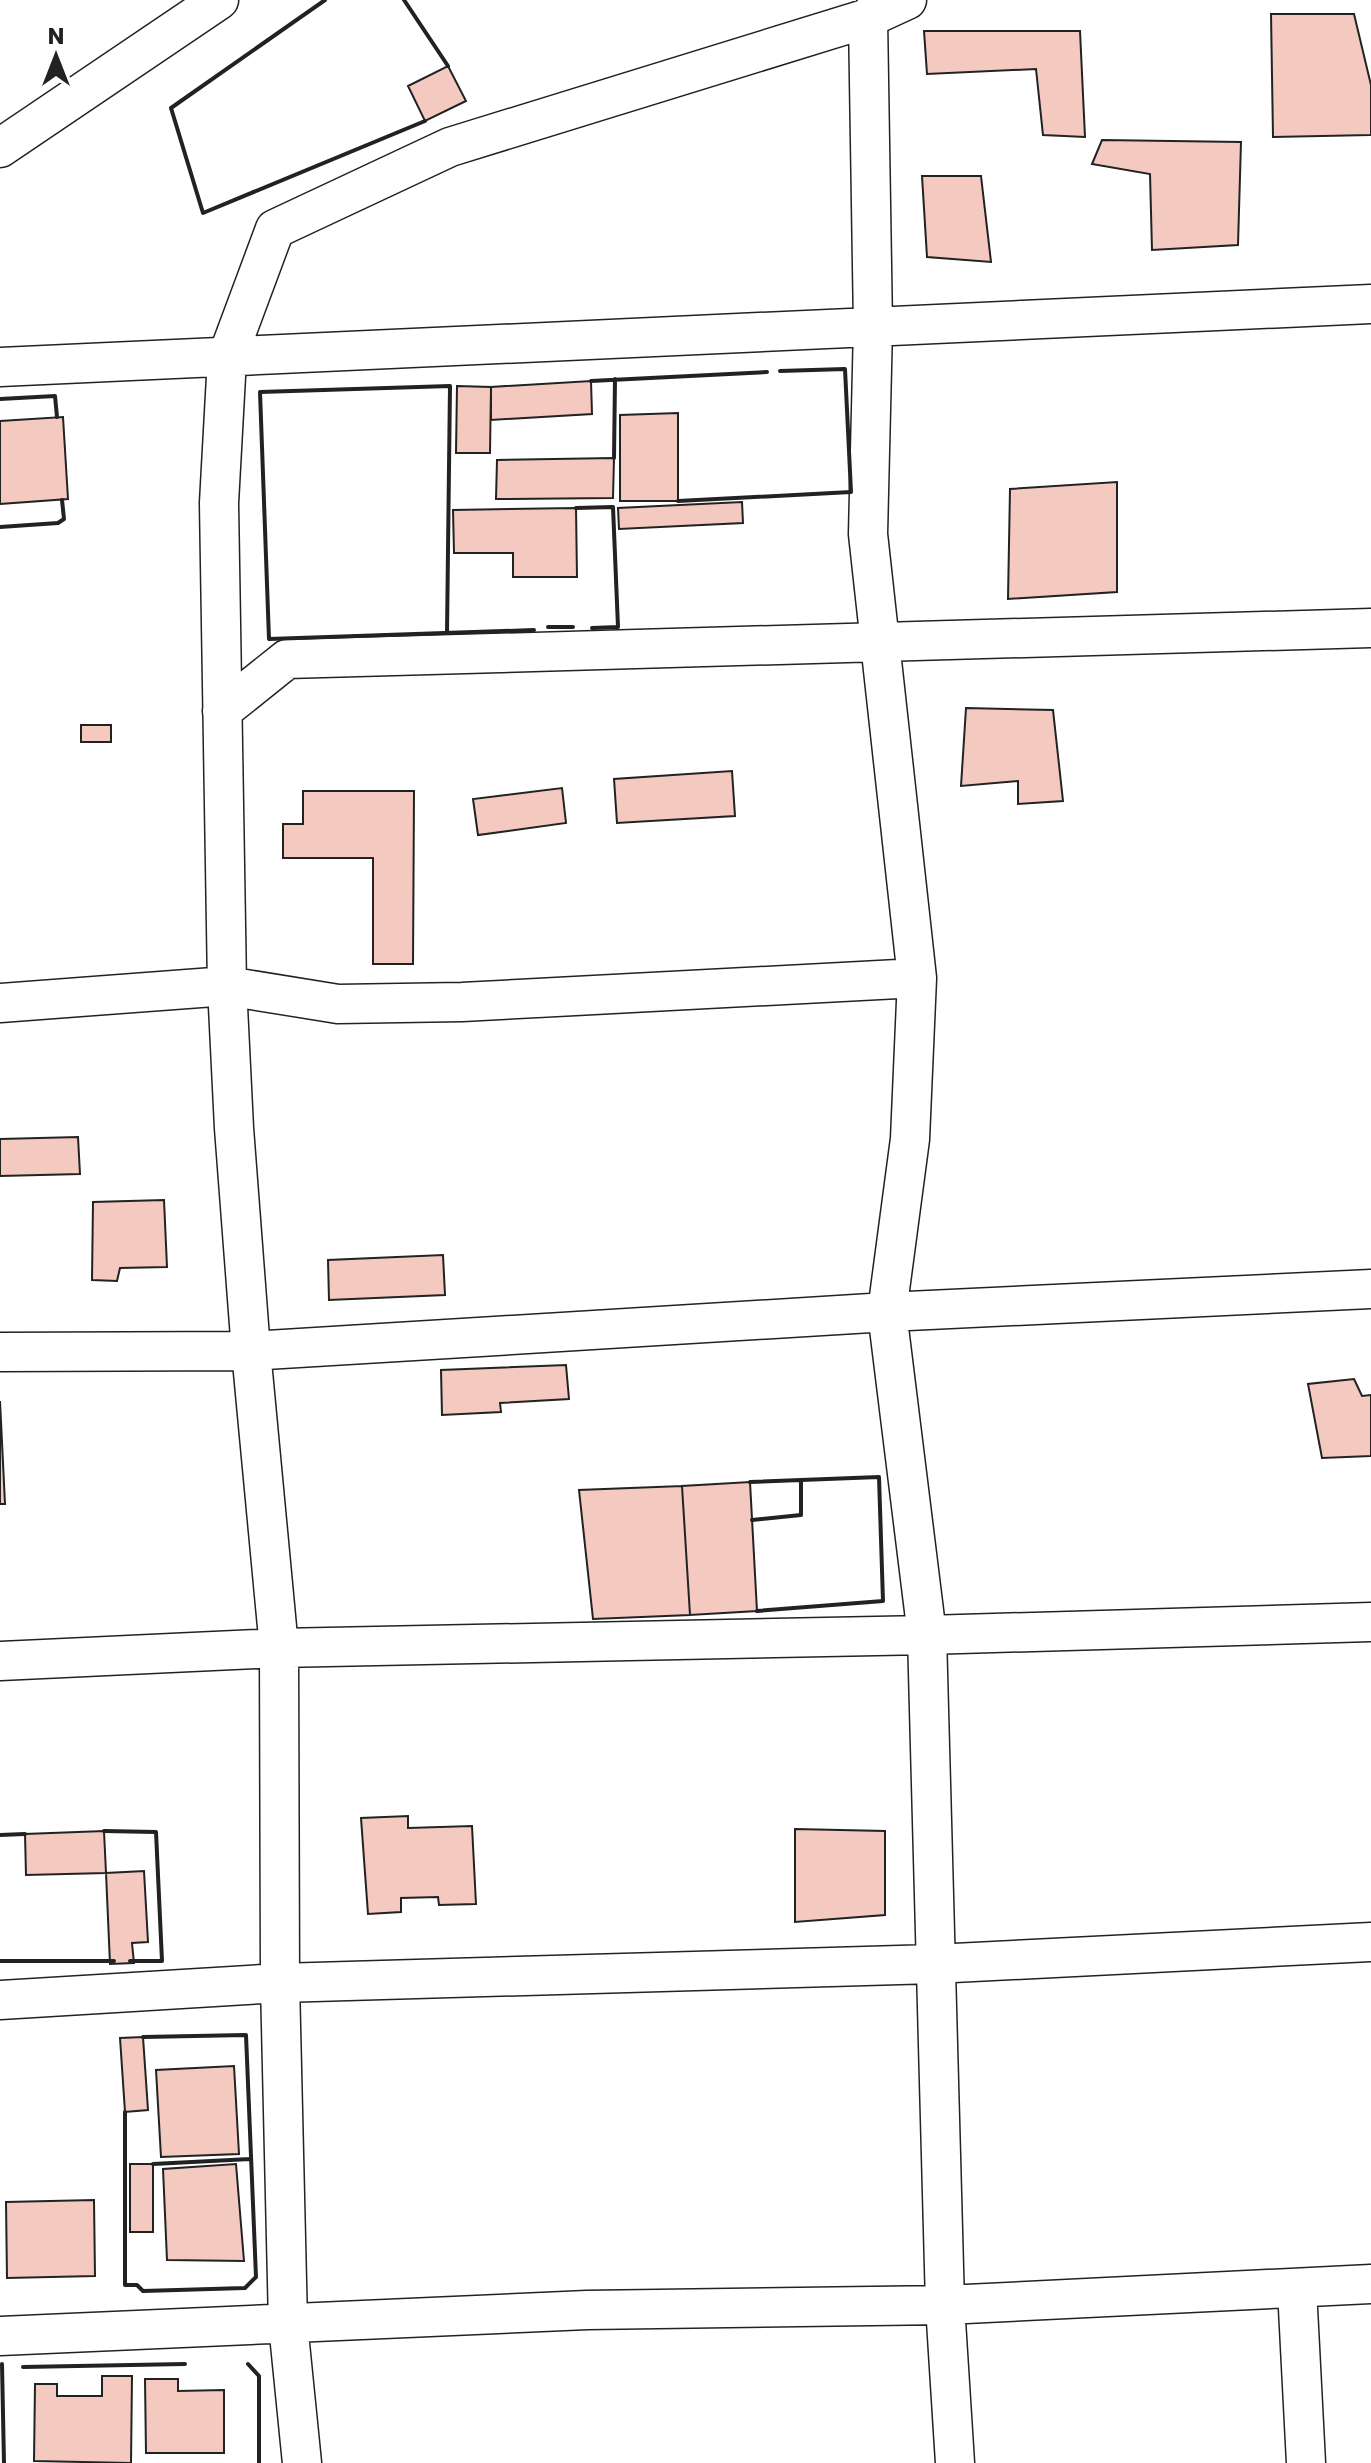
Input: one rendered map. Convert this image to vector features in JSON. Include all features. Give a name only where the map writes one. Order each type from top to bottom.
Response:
[{"type":"street","points":[[0,148],[219,0]]},
{"type":"street","points":[[302,2463],[288,2324],[280,1983],[279,1648],[251,1351],[227,986],[219,503],[227,358],[275,229],[450,147],[907,0]]},
{"type":"street","points":[[876,9],[868,534],[917,978],[910,1139],[887,1312],[927,1635],[945,2305],[955,2463]]},
{"type":"street","points":[[0,367],[1371,304]]},
{"type":"street","points":[[222,711],[287,659],[1371,628]]},
{"type":"street","points":[[0,1003],[227,986],[338,1004],[462,1002],[917,978]]},
{"type":"street","points":[[0,1352],[251,1351],[887,1312],[1371,1289]]},
{"type":"street","points":[[0,1661],[279,1648],[927,1635],[1371,1622]]},
{"type":"street","points":[[0,2000],[280,1983],[934,1964],[1371,1942]]},
{"type":"street","points":[[0,2336],[587,2310],[945,2305],[1371,2284]]},
{"type":"street","points":[[1297,2289],[1306,2463]]},
{"type":"building","points":[[1271,14],[1354,14],[1371,85],[1371,135],[1273,137]]},
{"type":"building","points":[[924,31],[1080,31],[1085,137],[1043,135],[1036,69],[927,74]]},
{"type":"building","points":[[448,66],[466,101],[425,121],[408,86]]},
{"type":"building","points":[[1102,140],[1241,142],[1238,245],[1152,250],[1150,174],[1092,164]]},
{"type":"building","points":[[922,176],[981,176],[991,262],[927,257]]},
{"type":"building","points":[[591,381],[592,414],[491,420],[491,387]]},
{"type":"building","points":[[457,386],[491,387],[490,453],[456,453]]},
{"type":"building","points":[[678,413],[678,501],[620,501],[620,415]]},
{"type":"building","points":[[63,417],[68,499],[0,504],[0,421]]},
{"type":"building","points":[[614,458],[613,498],[496,499],[497,460]]},
{"type":"building","points":[[1117,482],[1117,592],[1008,599],[1010,489]]},
{"type":"building","points":[[742,502],[743,523],[619,529],[618,508]]},
{"type":"building","points":[[576,508],[577,577],[513,577],[513,553],[454,553],[453,510]]},
{"type":"building","points":[[966,708],[1053,710],[1063,801],[1018,804],[1018,781],[961,786]]},
{"type":"building","points":[[81,725],[111,725],[111,742],[81,742]]},
{"type":"building","points":[[732,771],[735,816],[617,823],[614,779]]},
{"type":"building","points":[[562,788],[566,823],[478,835],[473,799]]},
{"type":"building","points":[[303,791],[414,791],[413,964],[373,964],[373,858],[283,858],[283,824],[303,824]]},
{"type":"building","points":[[78,1137],[80,1174],[0,1176],[0,1139]]},
{"type":"building","points":[[164,1200],[167,1267],[120,1268],[117,1281],[92,1280],[93,1202]]},
{"type":"building","points":[[443,1255],[445,1295],[329,1300],[328,1260]]},
{"type":"building","points":[[566,1365],[569,1399],[500,1403],[501,1412],[442,1415],[441,1370]]},
{"type":"building","points":[[1354,1379],[1362,1396],[1371,1395],[1371,1456],[1322,1458],[1308,1384]]},
{"type":"building","points":[[0,1401],[5,1504],[0,1504]]},
{"type":"building","points":[[750,1482],[757,1611],[690,1615],[682,1486]]},
{"type":"building","points":[[682,1486],[690,1615],[593,1619],[579,1490]]},
{"type":"building","points":[[408,1816],[408,1828],[472,1826],[476,1904],[439,1905],[438,1897],[401,1898],[401,1912],[368,1914],[361,1818]]},
{"type":"building","points":[[795,1829],[885,1831],[885,1915],[795,1922]]},
{"type":"building","points":[[104,1831],[106,1873],[26,1875],[25,1834]]},
{"type":"building","points":[[144,1871],[148,1942],[132,1943],[134,1963],[110,1964],[106,1873]]},
{"type":"building","points":[[143,2037],[148,2110],[125,2112],[120,2038]]},
{"type":"building","points":[[234,2066],[239,2154],[161,2157],[156,2070]]},
{"type":"building","points":[[130,2164],[153,2164],[153,2232],[130,2232]]},
{"type":"building","points":[[236,2164],[244,2261],[167,2260],[163,2169]]},
{"type":"building","points":[[94,2200],[95,2276],[7,2278],[6,2202]]},
{"type":"building","points":[[102,2376],[132,2376],[131,2463],[34,2461],[35,2384],[57,2384],[57,2396],[102,2396]]},
{"type":"building","points":[[145,2379],[178,2379],[178,2391],[224,2390],[224,2453],[146,2453]]},
{"type":"wall","points":[[325,0],[171,108],[203,213],[425,121]]},
{"type":"wall","points":[[404,0],[448,66]]},
{"type":"wall","points":[[678,501],[851,492],[845,369],[780,371]]},
{"type":"wall","points":[[591,381],[767,372]]},
{"type":"wall","points":[[614,458],[615,379]]},
{"type":"wall","points":[[447,633],[450,386],[260,392],[269,639],[534,630]]},
{"type":"wall","points":[[0,399],[55,396],[57,417]]},
{"type":"wall","points":[[0,527],[58,523],[64,519],[62,500]]},
{"type":"wall","points":[[576,508],[613,507],[618,627],[592,628]]},
{"type":"wall","points":[[548,627],[573,627]]},
{"type":"wall","points":[[750,1482],[879,1477],[883,1601],[757,1611]]},
{"type":"wall","points":[[752,1520],[801,1515],[801,1480]]},
{"type":"wall","points":[[104,1831],[156,1832],[162,1961],[130,1961]]},
{"type":"wall","points":[[0,1835],[25,1834]]},
{"type":"wall","points":[[0,1961],[114,1961]]},
{"type":"wall","points":[[125,2112],[125,2285],[137,2285],[143,2291],[245,2288],[256,2277],[246,2035],[143,2037]]},
{"type":"wall","points":[[153,2164],[250,2159]]},
{"type":"wall","points":[[2,2364],[4,2463]]},
{"type":"wall","points":[[23,2367],[185,2364]]},
{"type":"wall","points":[[248,2364],[259,2376],[259,2463]]}]
